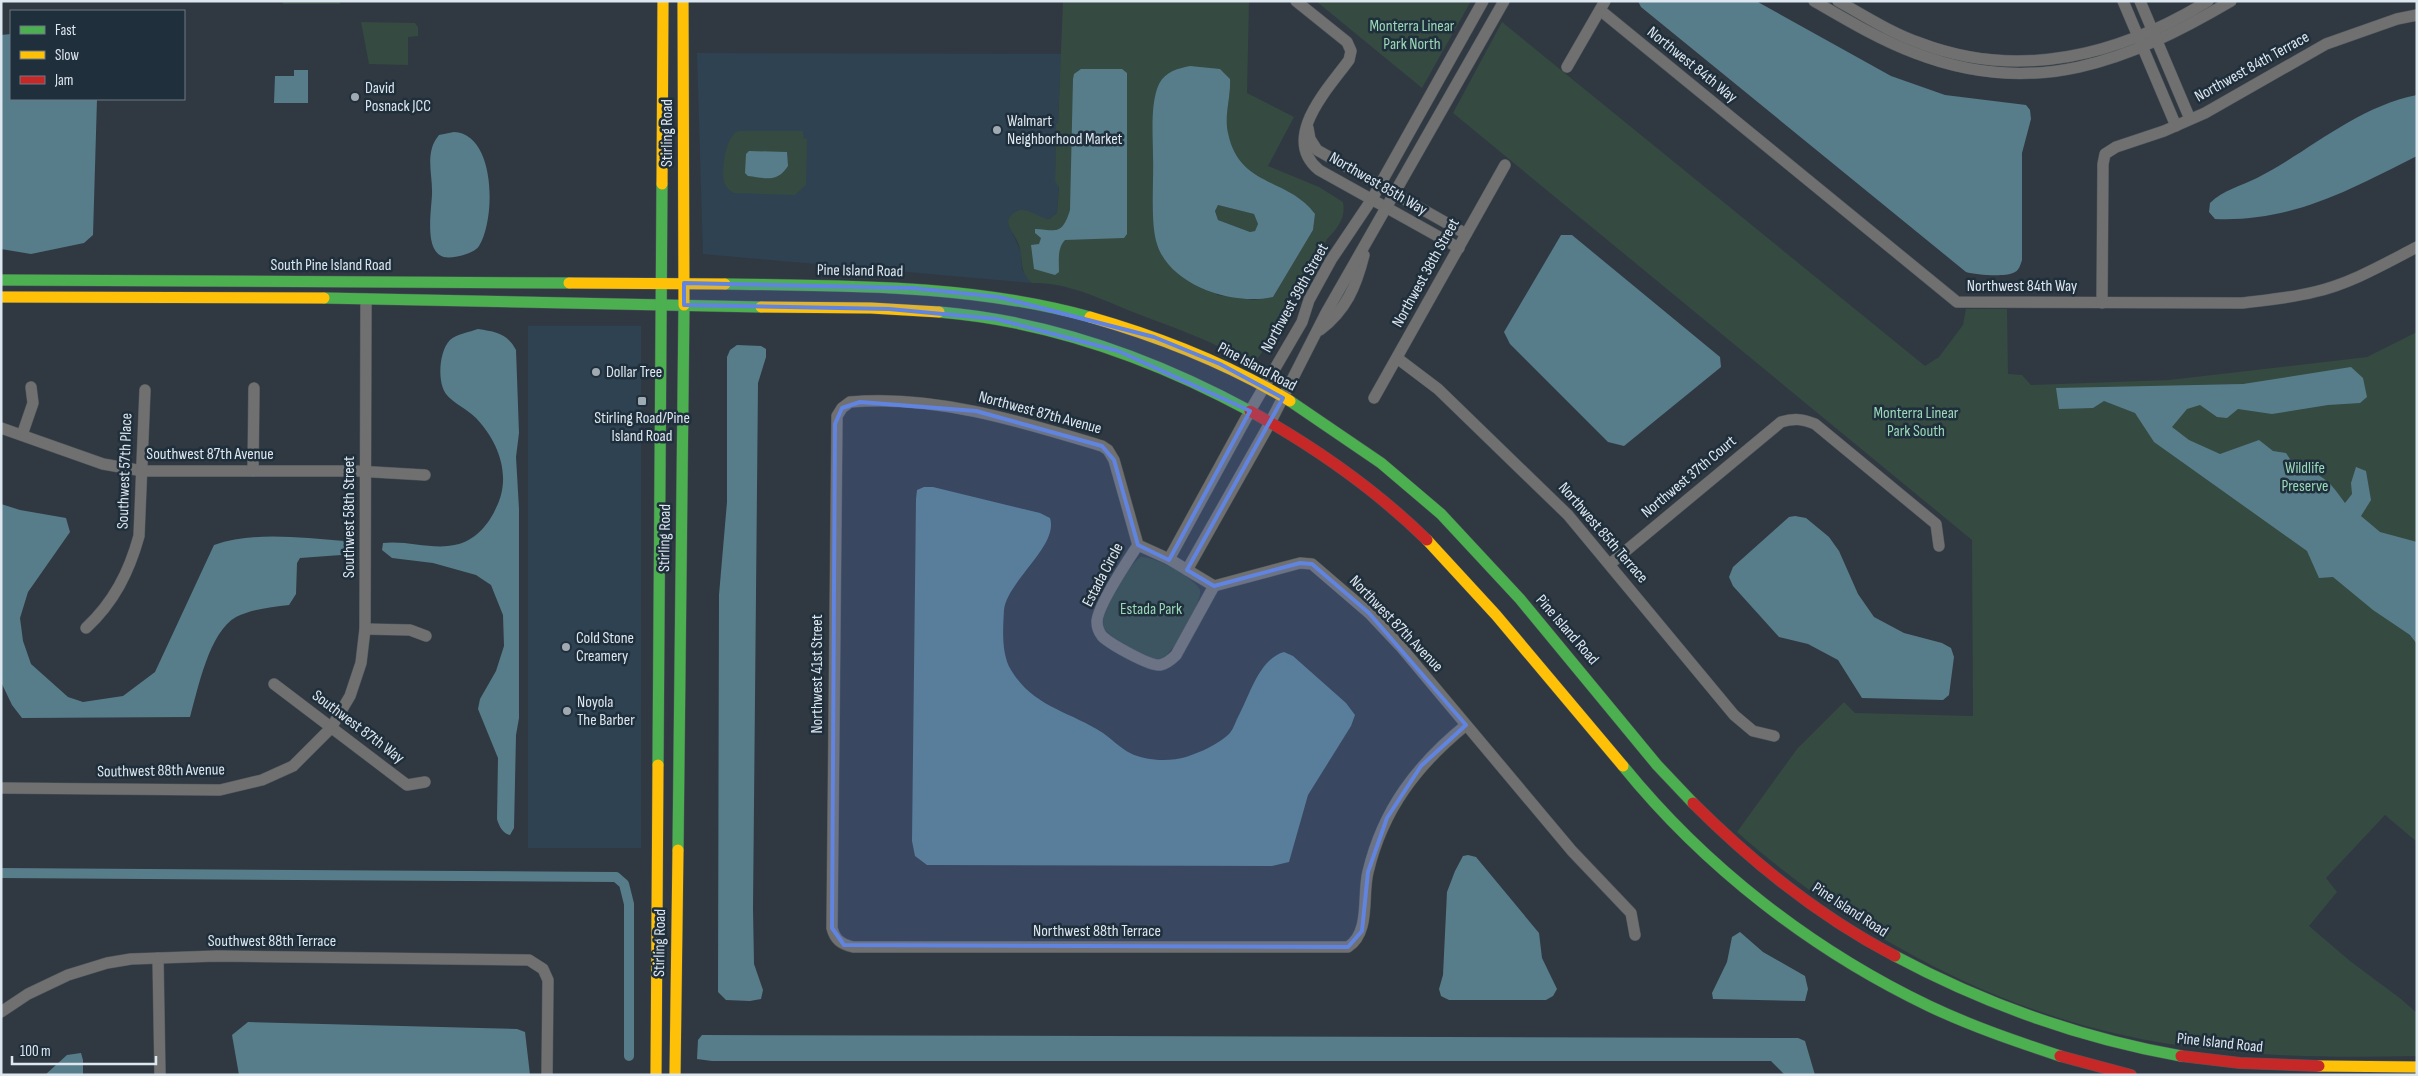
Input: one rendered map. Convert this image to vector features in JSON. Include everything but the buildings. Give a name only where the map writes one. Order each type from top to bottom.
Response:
[{"type":"main road","name":"Stirling Road","points":[[656,1075],[662,1]]},
{"type":"main road","name":"Stirling Road","points":[[675,1075],[684,305],[683,1]]},
{"type":"main road","name":"South Pine Island Road","points":[[1,280],[661,284]]},
{"type":"main road","name":"Pine Island Road","points":[[661,284],[913,288],[999,297],[1078,315],[1154,337],[1220,364],[1310,414],[1400,479],[1462,535],[1572,660],[1675,785],[1755,862],[1790,890],[1848,930],[1916,969],[1970,995],[2079,1034],[2164,1054],[2212,1061],[2284,1065],[2417,1067]]},
{"type":"main road","name":"South Pine Island Road","points":[[1,297],[366,299],[660,304]]},
{"type":"main road","points":[[660,304],[889,309],[996,319],[1071,337],[1118,351],[1204,388],[1250,411],[1336,466],[1387,505],[1437,550],[1549,676],[1648,796],[1730,877],[1771,911],[1832,954],[1904,995],[1962,1023],[2072,1061],[2132,1075]]},
{"type":"main road","points":[[657,671],[679,669]]},
{"type":"street","points":[[1296,1],[1347,42],[1351,51],[1349,60],[1307,123]]},
{"type":"street","name":"Northwest 39th Street","points":[[1169,559],[1250,411],[1302,322],[1309,300],[1331,260],[1372,199],[1484,1]]},
{"type":"street","points":[[1187,570],[1270,423],[1315,334],[1504,1]]},
{"type":"street","points":[[1814,1],[1876,37],[1915,54],[1948,64],[2017,73],[2051,73],[2097,63],[2144,48],[2182,30],[2231,1]]},
{"type":"street","points":[[1838,1],[1886,28],[1920,44],[1953,53],[1989,59],[2030,61],[2062,59],[2105,50],[2180,18],[2208,1]]},
{"type":"street","points":[[2123,1],[2176,126]]},
{"type":"street","points":[[2140,1],[2190,119]]},
{"type":"street","points":[[1567,67],[1603,6]]},
{"type":"street","name":"Northwest 84th Way","points":[[1603,6],[1952,300],[1962,303],[2242,303],[2276,299],[2316,292],[2372,270],[2417,247]]},
{"type":"street","name":"Northwest 84th Terrace","points":[[2102,303],[2102,164],[2105,154],[2116,147],[2176,126],[2230,100],[2271,74],[2326,44],[2397,19],[2417,16]]},
{"type":"street","name":"Northwest 85th Way","points":[[1307,123],[1310,138],[1317,150],[1466,234]]},
{"type":"street","name":"Northwest 85th Way","points":[[1307,123],[1304,146],[1308,161],[1320,170],[1459,248]]},
{"type":"street","name":"Northwest 38th Street","points":[[1374,398],[1505,164]]},
{"type":"street","name":"Southwest 58th Street","points":[[331,728],[350,696],[361,663],[365,629],[366,299]]},
{"type":"street","name":"Northwest 85th Terrace","points":[[1397,358],[1438,389],[1500,447],[1568,515],[1734,714],[1753,730],[1774,736]]},
{"type":"street","points":[[22,435],[33,403],[32,387]]},
{"type":"street","points":[[253,471],[254,388]]},
{"type":"street","name":"Southwest 57th Place","points":[[86,628],[109,603],[126,575],[139,536],[145,390]]},
{"type":"street","name":"Northwest 87th Avenue","points":[[838,405],[850,402],[922,404],[976,411],[1026,423],[1102,446],[1108,450],[1114,460],[1138,545]]},
{"type":"street","name":"Northwest 41st Street","points":[[834,944],[832,928],[835,434],[838,405]]},
{"type":"street","name":"Northwest 37th Court","points":[[1610,564],[1781,422],[1792,418],[1815,424],[1936,524],[1939,546]]},
{"type":"street","name":"Southwest 87th Avenue","points":[[1,428],[103,464],[143,471],[365,471],[426,475]]},
{"type":"street","points":[[1138,545],[1169,559],[1214,586]]},
{"type":"street","name":"Estada Circle","points":[[1138,545],[1100,609],[1093,628],[1106,639],[1148,663],[1165,668],[1176,655],[1214,586]]},
{"type":"street","name":"Northwest 87th Avenue","points":[[1214,586],[1303,561],[1312,564],[1321,571],[1369,613],[1401,647],[1572,851],[1631,913],[1635,935]]},
{"type":"street","points":[[365,629],[410,630],[426,636]]},
{"type":"street","name":"Southwest 87th Way","points":[[274,684],[408,785],[424,782]]},
{"type":"street","name":"Northwest 88th Terrace","points":[[834,944],[853,947],[1343,948],[1360,944],[1368,872],[1387,818],[1399,796],[1421,766],[1440,746],[1466,725]]},
{"type":"street","name":"Southwest 88th Avenue","points":[[1,788],[220,790],[262,780],[293,766],[331,728]]},
{"type":"street","points":[[158,958],[160,1075]]},
{"type":"street","name":"Southwest 88th Terrace","points":[[3,1006],[48,984],[85,969],[107,963],[158,958],[522,959],[535,962],[547,974],[547,1075]]},
{"type":"highlighted area","points":[[684,283],[913,288],[999,297],[1154,337],[1220,364],[1283,398],[1187,570],[1214,586],[1300,563],[1312,564],[1369,613],[1466,725],[1421,766],[1387,818],[1368,872],[1362,931],[1348,947],[844,945],[832,928],[835,424],[842,408],[860,402],[976,411],[1102,446],[1114,460],[1138,545],[1169,560],[1250,411],[1118,351],[996,319],[889,309],[684,305]]},
{"type":"shaded area","points":[[1638,1],[1756,1],[1891,76],[1945,95],[2026,105],[2030,110],[2031,119],[2022,153],[2022,260],[2018,270],[2003,275],[1983,275],[1966,272],[1641,7]]},
{"type":"shaded area","points":[[10,34],[10,100],[97,100],[93,235],[84,243],[31,254],[1,249],[1,35]]},
{"type":"shaded area","points":[[697,53],[1061,54],[1058,124],[1056,124],[1055,182],[1059,186],[1057,213],[1049,219],[1024,210],[1016,211],[1009,218],[1008,224],[1021,252],[1022,270],[1032,283],[703,254]]},
{"type":"shaded area","points":[[1190,66],[1220,69],[1230,79],[1227,126],[1234,151],[1242,164],[1253,173],[1292,193],[1315,214],[1313,230],[1273,297],[1257,299],[1240,298],[1205,290],[1189,282],[1175,271],[1164,259],[1157,244],[1153,213],[1154,100],[1159,84],[1165,76],[1172,71]],"holes":[[[1218,205],[1254,214],[1258,224],[1255,231],[1250,232],[1218,220],[1215,211]]]},
{"type":"shaded area","points":[[1081,69],[1122,69],[1127,73],[1127,234],[1124,238],[1065,240],[1060,251],[1059,272],[1055,275],[1034,269],[1031,245],[1039,244],[1041,238],[1035,233],[1035,229],[1057,230],[1061,228],[1070,210],[1073,79],[1074,74]]},
{"type":"shaded area","points":[[294,70],[308,70],[308,103],[274,103],[275,76],[294,76]]},
{"type":"shaded area","points":[[2417,95],[2417,156],[2344,192],[2295,209],[2243,219],[2215,219],[2209,212],[2210,203],[2221,195],[2277,167],[2354,119],[2395,101]]},
{"type":"shaded area","points":[[454,132],[468,136],[478,147],[485,162],[489,180],[490,199],[485,233],[479,246],[468,254],[457,257],[444,257],[437,253],[431,237],[432,190],[430,158],[433,144],[439,135]]},
{"type":"shaded area","points":[[749,151],[787,152],[788,166],[780,175],[771,178],[748,176],[745,173],[746,154]]},
{"type":"shaded area","points":[[1561,235],[1572,235],[1720,357],[1721,367],[1624,446],[1608,442],[1510,344],[1504,332]]},
{"type":"shaded area","points":[[528,326],[641,326],[641,848],[528,848]]},
{"type":"shaded area","points":[[478,329],[500,334],[513,344],[516,350],[519,433],[516,457],[519,509],[519,718],[516,735],[514,828],[510,835],[505,833],[497,819],[498,758],[478,709],[480,699],[496,671],[504,646],[503,615],[491,585],[476,575],[433,563],[392,558],[382,550],[383,543],[392,542],[450,546],[465,542],[481,530],[490,520],[496,508],[503,484],[501,460],[497,449],[484,427],[476,418],[446,394],[440,375],[443,351],[450,340]]},
{"type":"shaded area","points":[[737,345],[761,346],[766,349],[766,357],[758,383],[753,909],[754,964],[763,990],[761,999],[750,1001],[726,1000],[718,992],[719,595],[727,502],[727,357],[730,350]]},
{"type":"shaded area","points":[[2351,367],[2363,378],[2367,397],[2360,403],[2328,405],[2272,414],[2238,409],[2227,418],[2217,417],[2200,405],[2187,409],[2172,427],[2189,440],[2220,454],[2259,440],[2273,451],[2286,453],[2296,468],[2325,479],[2345,503],[2352,494],[2351,483],[2356,467],[2366,471],[2371,500],[2361,516],[2380,532],[2417,542],[2417,644],[2410,635],[2373,610],[2333,577],[2319,578],[2307,551],[2154,442],[2135,413],[2104,401],[2093,408],[2059,409],[2056,388],[2243,384]]},
{"type":"shaded area","points":[[924,487],[933,487],[1040,513],[1050,518],[1051,529],[1047,540],[1007,599],[1004,610],[1003,633],[1004,649],[1008,664],[1020,682],[1030,692],[1052,707],[1090,725],[1130,753],[1150,759],[1173,760],[1197,753],[1219,742],[1232,730],[1262,670],[1275,656],[1284,652],[1293,656],[1346,703],[1355,715],[1351,726],[1308,795],[1289,862],[1272,866],[927,865],[915,856],[912,841],[916,499],[917,490]]},
{"type":"shaded area","points":[[1,504],[20,510],[66,518],[70,532],[28,592],[20,618],[23,641],[31,664],[68,697],[83,702],[123,696],[155,672],[214,545],[246,538],[295,537],[344,541],[349,548],[341,555],[300,558],[297,563],[296,594],[289,605],[249,612],[236,617],[227,624],[219,635],[206,662],[190,717],[22,718],[12,705],[1,682]]},
{"type":"shaded area","points":[[1789,517],[1806,518],[1829,537],[1839,551],[1858,594],[1874,617],[1904,633],[1942,643],[1951,648],[1954,657],[1949,695],[1943,700],[1862,698],[1838,660],[1808,644],[1779,637],[1733,586],[1729,577],[1733,567]]},
{"type":"shaded area","points":[[1463,856],[1476,857],[1539,933],[1542,958],[1557,989],[1553,996],[1546,1000],[1449,1000],[1441,996],[1439,989],[1443,975],[1447,892]]},
{"type":"shaded area","points":[[1740,932],[1763,952],[1805,976],[1808,989],[1805,1001],[1713,999],[1712,993],[1727,962],[1732,937]]},
{"type":"shaded area","points":[[248,1022],[517,1029],[525,1032],[530,1075],[239,1075],[232,1035]]},
{"type":"shaded area","points":[[702,1035],[1798,1038],[1805,1041],[1815,1075],[1785,1075],[1771,1061],[712,1061],[697,1059],[698,1040]]},
{"type":"shaded area","points":[[81,1053],[83,1075],[45,1075],[67,1055]]},
{"type":"green space","points":[[283,1],[340,1],[340,4],[283,4]]},
{"type":"green space","points":[[1063,1],[1249,1],[1247,93],[1294,117],[1268,166],[1319,187],[1343,202],[1344,208],[1340,222],[1327,239],[1294,305],[1258,358],[1253,362],[1244,361],[1179,329],[1100,298],[1060,286],[1032,283],[1027,278],[1024,273],[1018,243],[1009,227],[1008,221],[1019,210],[1028,211],[1049,219],[1057,213],[1059,187],[1055,182],[1056,124],[1058,124]],"holes":[[[1190,66],[1230,91],[1227,114],[1228,138],[1237,159],[1244,168],[1295,196],[1315,214],[1313,230],[1273,297],[1254,300],[1217,295]]]},
{"type":"green space","name":"Monterra Linear Park North","points":[[1316,1],[1471,1],[1422,88]]},
{"type":"green space","points":[[361,22],[415,23],[418,27],[418,36],[408,37],[408,65],[369,64]]},
{"type":"green space","points":[[1502,22],[1925,366],[1939,357],[1963,325],[1966,309],[2007,309],[2008,374],[2022,375],[2031,385],[2169,380],[2367,357],[2417,332],[2417,842],[2385,815],[2326,878],[2337,892],[2309,926],[2350,961],[2417,1013],[2417,1056],[2296,1056],[2206,1049],[2115,1033],[2056,1017],[1997,996],[1941,970],[1887,941],[1834,907],[1784,871],[1737,832],[1797,749],[1844,702],[1855,713],[1973,716],[1972,540],[1453,113]]},
{"type":"green space","points":[[739,131],[803,131],[803,138],[807,139],[806,185],[795,195],[734,193],[729,189],[725,185],[723,176],[724,161],[731,138]]},
{"type":"green space","points":[[1218,205],[1254,214],[1258,224],[1255,231],[1250,232],[1218,220],[1215,211]]},
{"type":"green space","name":"Estada Park","points":[[1141,557],[1155,560],[1183,574],[1197,585],[1200,590],[1197,606],[1186,628],[1173,648],[1161,659],[1148,656],[1120,642],[1106,631],[1103,626],[1106,611],[1123,578]]},
{"type":"waterway","points":[[1,873],[616,877],[624,884],[629,904],[629,1056]]},
{"type":"traffic: fast","points":[[658,765],[662,184]]},
{"type":"traffic: fast","points":[[1,280],[569,283]]},
{"type":"traffic: fast","points":[[725,284],[817,285],[955,293],[1000,298],[1090,317]]},
{"type":"traffic: fast","points":[[324,298],[761,307]]},
{"type":"traffic: fast","points":[[678,850],[684,305]]},
{"type":"traffic: fast","points":[[939,312],[1020,324],[1099,345],[1176,375],[1250,411]]},
{"type":"traffic: fast","points":[[1290,401],[1381,463],[1441,514],[1520,599],[1657,765],[1693,803]]},
{"type":"traffic: fast","points":[[1623,766],[1655,803],[1725,872],[1802,932],[1843,959],[1929,1006],[1977,1027],[2060,1056]]},
{"type":"traffic: fast","points":[[1895,956],[1963,989],[2034,1017],[2106,1040],[2181,1056]]},
{"type":"traffic: slow","points":[[662,184],[663,1]]},
{"type":"traffic: slow","points":[[683,1],[684,305]]},
{"type":"traffic: slow","points":[[569,283],[725,284]]},
{"type":"traffic: slow","points":[[1,297],[324,298]]},
{"type":"traffic: slow","points":[[761,307],[871,308],[939,312]]},
{"type":"traffic: slow","points":[[1090,317],[1142,333],[1218,363],[1290,401]]},
{"type":"traffic: slow","points":[[1427,540],[1496,615],[1623,766]]},
{"type":"traffic: slow","points":[[656,1075],[658,765]]},
{"type":"traffic: slow","points":[[675,1075],[678,850]]},
{"type":"traffic: slow","points":[[2319,1066],[2417,1067]]},
{"type":"traffic: jam","points":[[1250,411],[1297,439],[1365,486],[1427,540]]},
{"type":"traffic: jam","points":[[1693,803],[1739,847],[1788,887],[1840,924],[1895,956]]},
{"type":"traffic: jam","points":[[2060,1056],[2131,1075]]},
{"type":"traffic: jam","points":[[2181,1056],[2240,1063],[2319,1066]]},
{"type":"place","name":"David Posnack JCC","points":[[355,97]]},
{"type":"place","name":"Walmart Neighborhood Market","points":[[997,130]]},
{"type":"place","name":"Dollar Tree","points":[[596,372]]},
{"type":"place","name":"Stirling Road/Pine Island Road","points":[[642,401]]},
{"type":"place","name":"Cold Stone Creamery","points":[[566,647]]},
{"type":"place","name":"Noyola The Barber","points":[[567,711]]},
{"type":"park label","name":"Monterra Linear Park South","points":[[1916,422]]},
{"type":"park label","name":"Wildlife Preserve","points":[[2305,477]]}]
